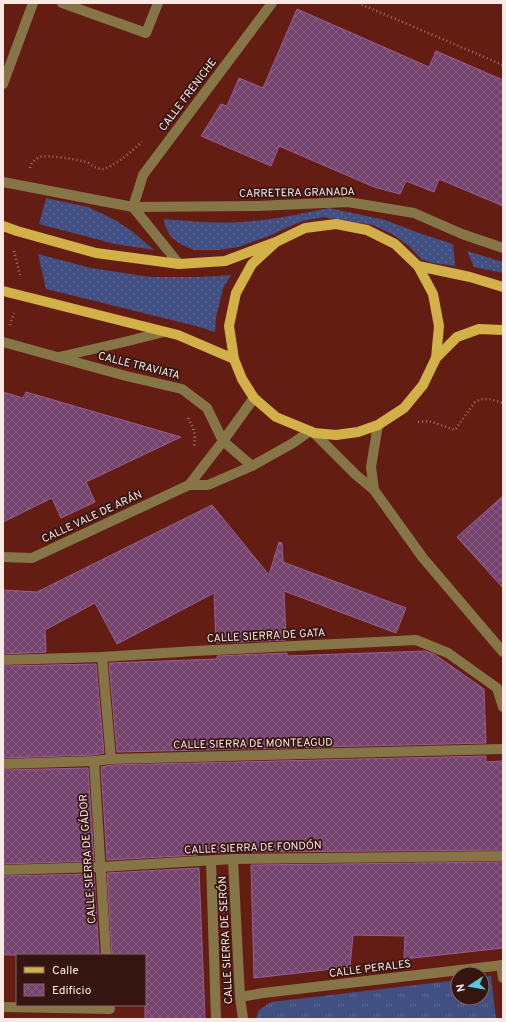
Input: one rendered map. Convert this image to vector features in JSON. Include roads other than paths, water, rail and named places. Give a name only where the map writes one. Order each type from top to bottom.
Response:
[{"type":"main road","points":[[3,226],[96,253],[179,264],[225,261],[276,242],[305,228],[336,224],[367,230],[395,244],[418,266],[433,294],[438,318],[439,326],[436,358],[424,385],[404,408],[378,425],[358,432],[336,435],[312,432],[276,417],[254,398],[242,379],[234,359],[229,326],[236,293],[252,264],[276,242]]},
{"type":"main road","points":[[418,266],[470,277],[502,286]]},
{"type":"main road","points":[[3,291],[178,335],[234,359]]},
{"type":"main road","points":[[436,358],[457,337],[479,329],[503,330]]},
{"type":"street","points":[[3,84],[33,3]]},
{"type":"street","points":[[62,3],[146,33],[158,3]]},
{"type":"street","name":"CALLE FRENICHE","points":[[133,208],[143,176],[272,3]]},
{"type":"street","name":"CARRETERA GRANADA","points":[[3,182],[133,208],[258,206],[348,202],[414,213],[462,234],[503,248]]},
{"type":"street","points":[[133,208],[179,264]]},
{"type":"street","name":"CALLE TRAVIATA","points":[[57,357],[164,332]]},
{"type":"street","name":"CALLE TRAVIATA","points":[[3,342],[126,376],[182,389],[207,408],[223,441],[252,466]]},
{"type":"street","name":"CALLE VALE DE ARÁN","points":[[189,485],[254,398]]},
{"type":"street","points":[[374,490],[371,467],[378,425]]},
{"type":"street","points":[[312,432],[355,474],[374,490],[423,558],[503,652]]},
{"type":"street","name":"CALLE VALE DE ARÁN","points":[[3,557],[32,558],[189,485],[208,485],[252,466],[312,432]]},
{"type":"street","name":"CALLE SIERRA DE GATA","points":[[3,660],[102,657],[416,640],[448,652],[496,688],[503,707]]},
{"type":"street","points":[[102,657],[111,759]]},
{"type":"street","name":"CALLE SIERRA DE MONTEAGUD","points":[[3,764],[94,761],[111,759],[503,749]]},
{"type":"street","name":"CALLE SIERRA DE GÁDOR","points":[[94,761],[106,954]]},
{"type":"street","name":"CALLE SIERRA DE FONDÓN","points":[[3,870],[100,867],[233,859],[503,856]]},
{"type":"street","name":"CALLE SIERRA DE SERÓN","points":[[233,859],[240,997],[243,1019]]},
{"type":"street","name":"CALLE SIERRA DE SERÓN","points":[[210,861],[216,1019]]},
{"type":"street","points":[[502,965],[503,978]]},
{"type":"street","name":"CALLE PERALES","points":[[240,997],[502,965]]},
{"type":"street","points":[[3,1007],[110,1011]]}]
